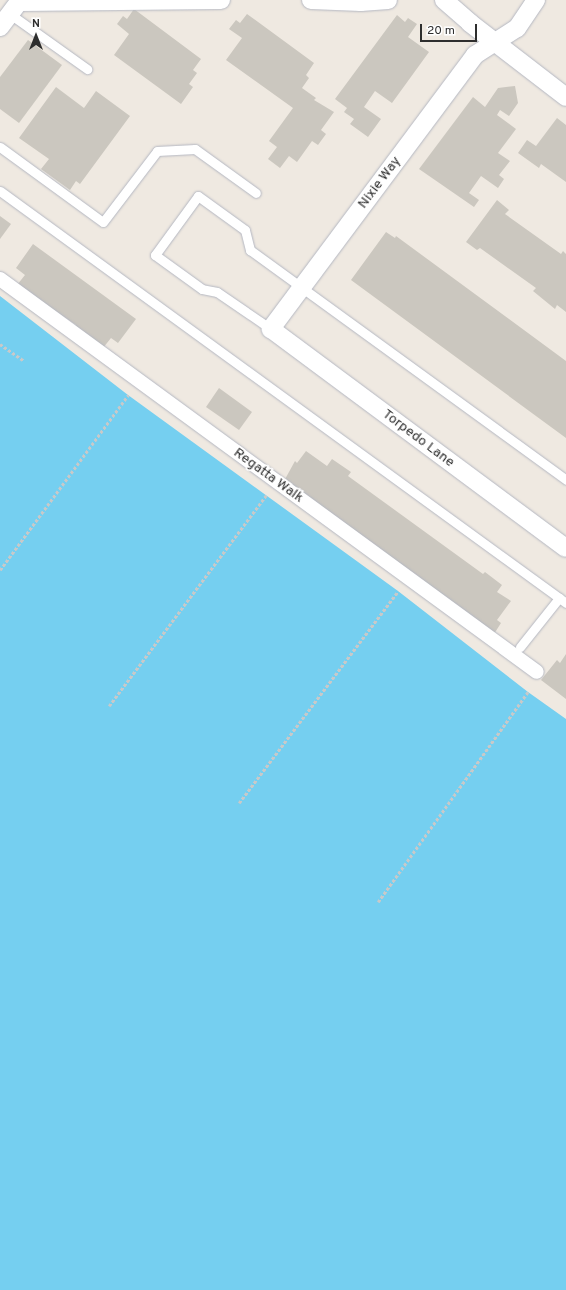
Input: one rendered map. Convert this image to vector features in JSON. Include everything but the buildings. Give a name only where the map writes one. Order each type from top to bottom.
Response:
[{"type":"street","points":[[5,20],[19,2],[221,0]]},
{"type":"street","points":[[311,0],[361,2],[388,0]]},
{"type":"street","points":[[444,0],[494,43],[566,97]]},
{"type":"street","name":"Nixie Way","points":[[271,330],[476,55],[517,28],[536,0]]},
{"type":"street","name":"Regatta Walk","points":[[0,279],[537,672]]},
{"type":"street","name":"Torpedo Lane","points":[[271,330],[566,548]]},
{"type":"lane","points":[[5,20],[87,69]]},
{"type":"lane","points":[[0,146],[103,222],[157,151],[195,149],[256,193]]},
{"type":"lane","points":[[0,191],[562,601],[520,647]]},
{"type":"lane","points":[[271,330],[217,292],[202,289],[155,256],[198,196],[244,230],[250,250],[302,290],[566,480]]},
{"type":"path","points":[[0,344],[24,361]]},
{"type":"path","points":[[0,570],[128,395]]},
{"type":"path","points":[[109,706],[267,494]]},
{"type":"path","points":[[239,803],[398,591]]},
{"type":"path","points":[[378,902],[528,692]]},
{"type":"water","points":[[0,296],[128,395],[398,591],[528,692],[566,719],[566,1290],[0,1290]]}]
